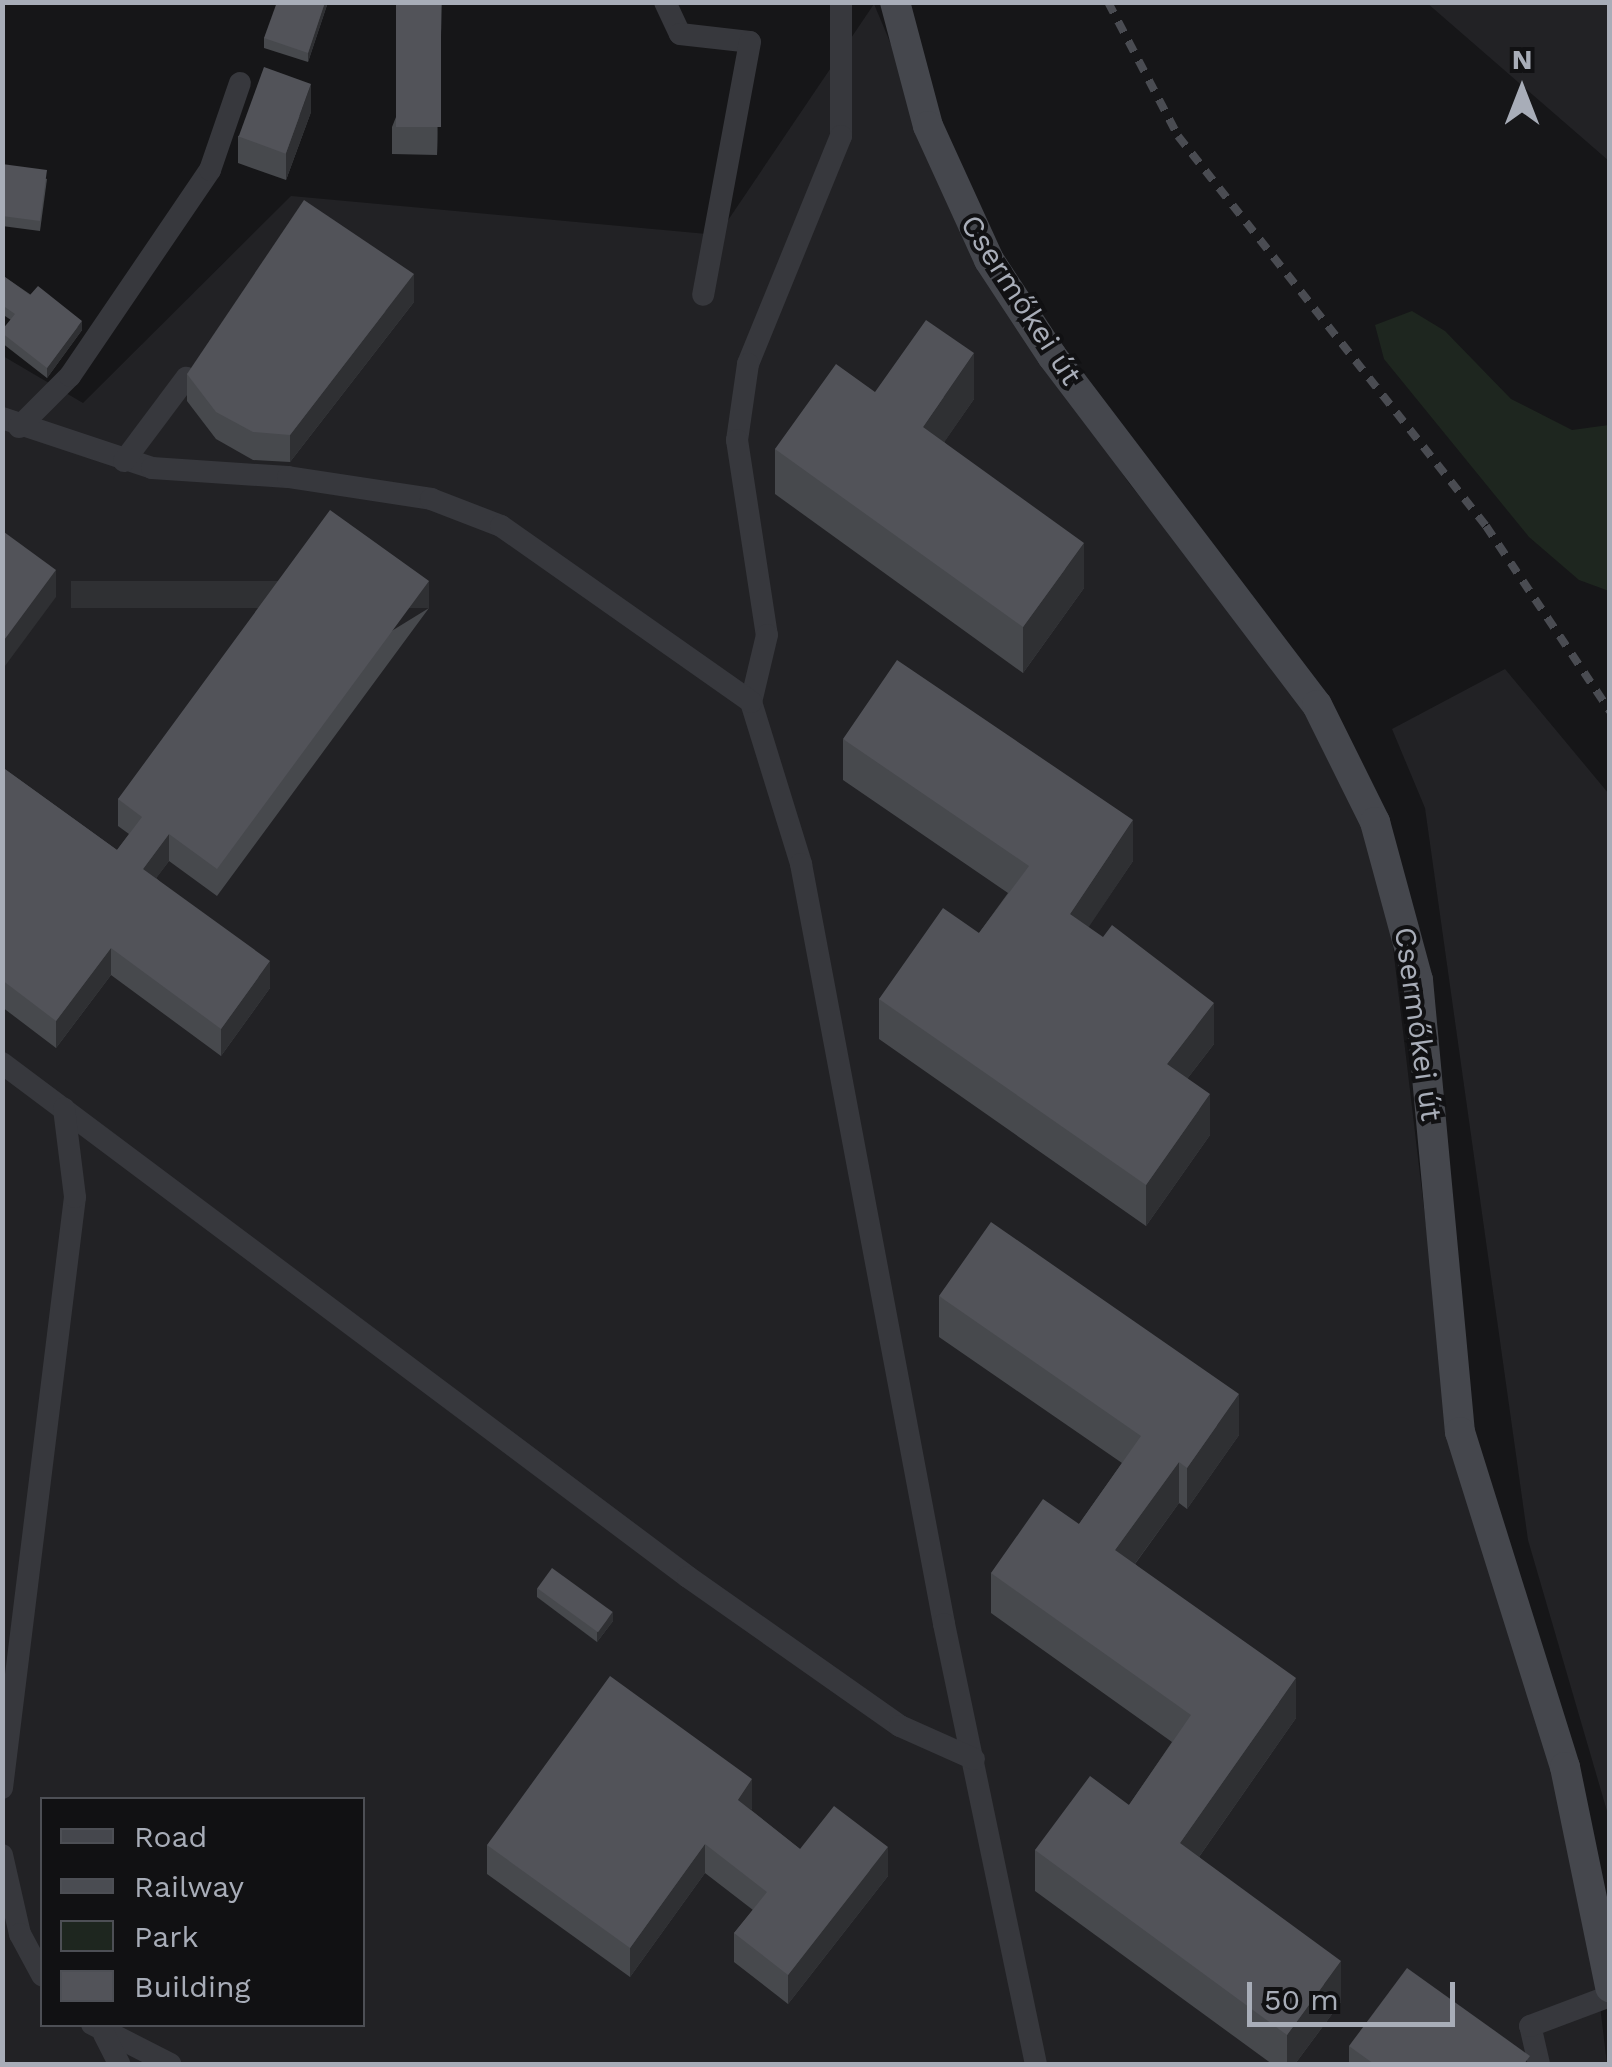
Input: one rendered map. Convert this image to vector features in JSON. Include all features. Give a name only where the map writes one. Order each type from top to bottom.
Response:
[{"type":"main road","name":"Csermőkei út","points":[[896,2],[928,126],[988,260],[1052,356],[1317,705],[1375,822],[1418,980],[1460,1432],[1566,1767],[1610,1986]]},
{"type":"street","points":[[665,2],[680,34],[750,42],[703,294]]},
{"type":"street","points":[[841,2],[841,136],[748,364],[737,440],[768,634],[752,702],[801,864],[1036,2064]]},
{"type":"street","points":[[11,422],[70,376],[210,170],[240,83]]},
{"type":"street","points":[[124,461],[186,378]]},
{"type":"street","points":[[11,422],[124,461],[431,499],[502,526],[752,702]]},
{"type":"street","points":[[2,1063],[555,1478],[900,1726],[974,1759]]},
{"type":"street","points":[[2,1788],[76,1198],[64,1109]]},
{"type":"street","points":[[2,1855],[20,1934],[40,1971]]},
{"type":"street","points":[[1538,2064],[1530,2026],[1610,1996]]},
{"type":"street","points":[[98,2029],[119,2064]]},
{"type":"street","points":[[98,2029],[170,2064]]},
{"type":"shaded area","points":[[1427,3],[1609,3],[1609,161]]},
{"type":"shaded area","points":[[874,4],[994,289],[1129,483],[1282,675],[1381,846],[1437,1318],[1583,1863],[1607,2064],[3,2064],[3,356],[83,403],[291,196],[718,235]]},
{"type":"shaded area","points":[[1505,669],[1609,794],[1609,1818],[1528,1540],[1425,808],[1392,729]]},
{"type":"green space","points":[[1412,311],[1445,331],[1511,399],[1572,430],[1609,425],[1609,591],[1579,580],[1529,537],[1384,359],[1375,325]]},
{"type":"building","points":[[277,2],[325,2],[308,53],[264,38]]},
{"type":"building","points":[[396,2],[441,2],[441,127],[396,127]]},
{"type":"building","points":[[264,67],[311,84],[286,154],[239,137]]},
{"type":"building","points":[[2,164],[47,170],[40,221],[2,216]]},
{"type":"building","points":[[304,200],[414,274],[290,435],[253,432],[216,412],[187,374]]},
{"type":"building","points":[[2,275],[30,295],[38,286],[82,321],[47,368],[2,333],[15,314],[2,305]]},
{"type":"building","points":[[926,320],[974,353],[923,427],[1084,543],[1023,627],[775,449],[836,364],[875,392]]},
{"type":"building","points":[[330,510],[429,581],[217,869],[169,834],[143,869],[270,961],[221,1029],[111,948],[56,1021],[2,980],[2,767],[117,850],[142,817],[118,799]]},
{"type":"building","points":[[4,532],[56,570],[2,643],[2,535]]},
{"type":"building","points":[[897,660],[1133,820],[1070,914],[1103,937],[1112,925],[1214,1003],[1167,1064],[1210,1094],[1146,1185],[879,999],[943,908],[979,933],[1029,866],[843,739]]},
{"type":"building","points":[[991,1222],[1239,1394],[1187,1468],[1179,1462],[1115,1550],[1296,1678],[1180,1843],[1341,1961],[1287,2035],[1035,1850],[1090,1776],[1129,1805],[1191,1715],[991,1573],[1043,1499],[1079,1524],[1141,1436],[939,1296]]},
{"type":"building","points":[[552,1568],[613,1612],[598,1632],[537,1588]]},
{"type":"building","points":[[610,1676],[752,1779],[738,1800],[800,1849],[834,1806],[888,1847],[788,1975],[734,1933],[767,1892],[705,1844],[630,1948],[487,1845]]},
{"type":"building","points":[[1407,1968],[1530,2056],[1524,2064],[1374,2064],[1349,2046]]},
{"type":"railway","points":[[1108,2],[1178,136],[1486,526],[1610,711]]}]
